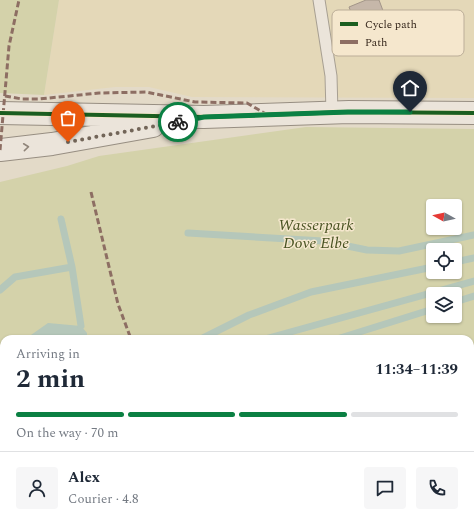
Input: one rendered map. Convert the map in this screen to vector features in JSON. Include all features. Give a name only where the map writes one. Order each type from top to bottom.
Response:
[{"type":"street","points":[[0,113],[204,117],[332,113],[474,113]]},
{"type":"street","points":[[0,150],[52,144],[204,117]]},
{"type":"lane","points":[[319,0],[331,76],[332,113]]},
{"type":"shaded area","points":[[59,0],[474,0],[474,98],[192,97],[149,87],[115,87],[44,95]]},
{"type":"shaded area","points":[[48,323],[81,326],[87,333],[87,335],[31,335]]},
{"type":"green space","points":[[0,0],[59,0],[44,95],[0,93]]},
{"type":"green space","name":"Wasserpark Dove Elbe","points":[[306,127],[474,129],[474,335],[0,335],[0,182],[67,166],[99,156]]},
{"type":"building","points":[[366,0],[379,0],[383,10],[350,10],[349,7]]},
{"type":"waterway","points":[[61,219],[72,267],[81,326]]},
{"type":"waterway","points":[[188,233],[323,241],[367,250],[399,251],[474,235]]},
{"type":"waterway","points":[[462,261],[474,258]]},
{"type":"waterway","points":[[0,290],[15,277],[72,267]]},
{"type":"waterway","points":[[209,335],[249,315],[311,292],[426,268]]},
{"type":"waterway","points":[[279,335],[474,281]]},
{"type":"waterway","points":[[462,300],[474,296]]},
{"type":"waterway","points":[[350,335],[426,311]]},
{"type":"marked path","points":[[0,150],[9,46],[19,0]]},
{"type":"marked path","points":[[5,96],[22,99],[39,99],[99,93],[146,92],[195,102],[247,103],[266,114]]},
{"type":"marked path","points":[[91,192],[118,304],[130,335]]},
{"type":"cycle path","points":[[0,113],[204,117],[349,112],[474,113]]},
{"type":"way so far","points":[[68,142],[178,122]]},
{"type":"route","points":[[178,122],[204,117],[269,116],[348,112],[410,112]]}]
